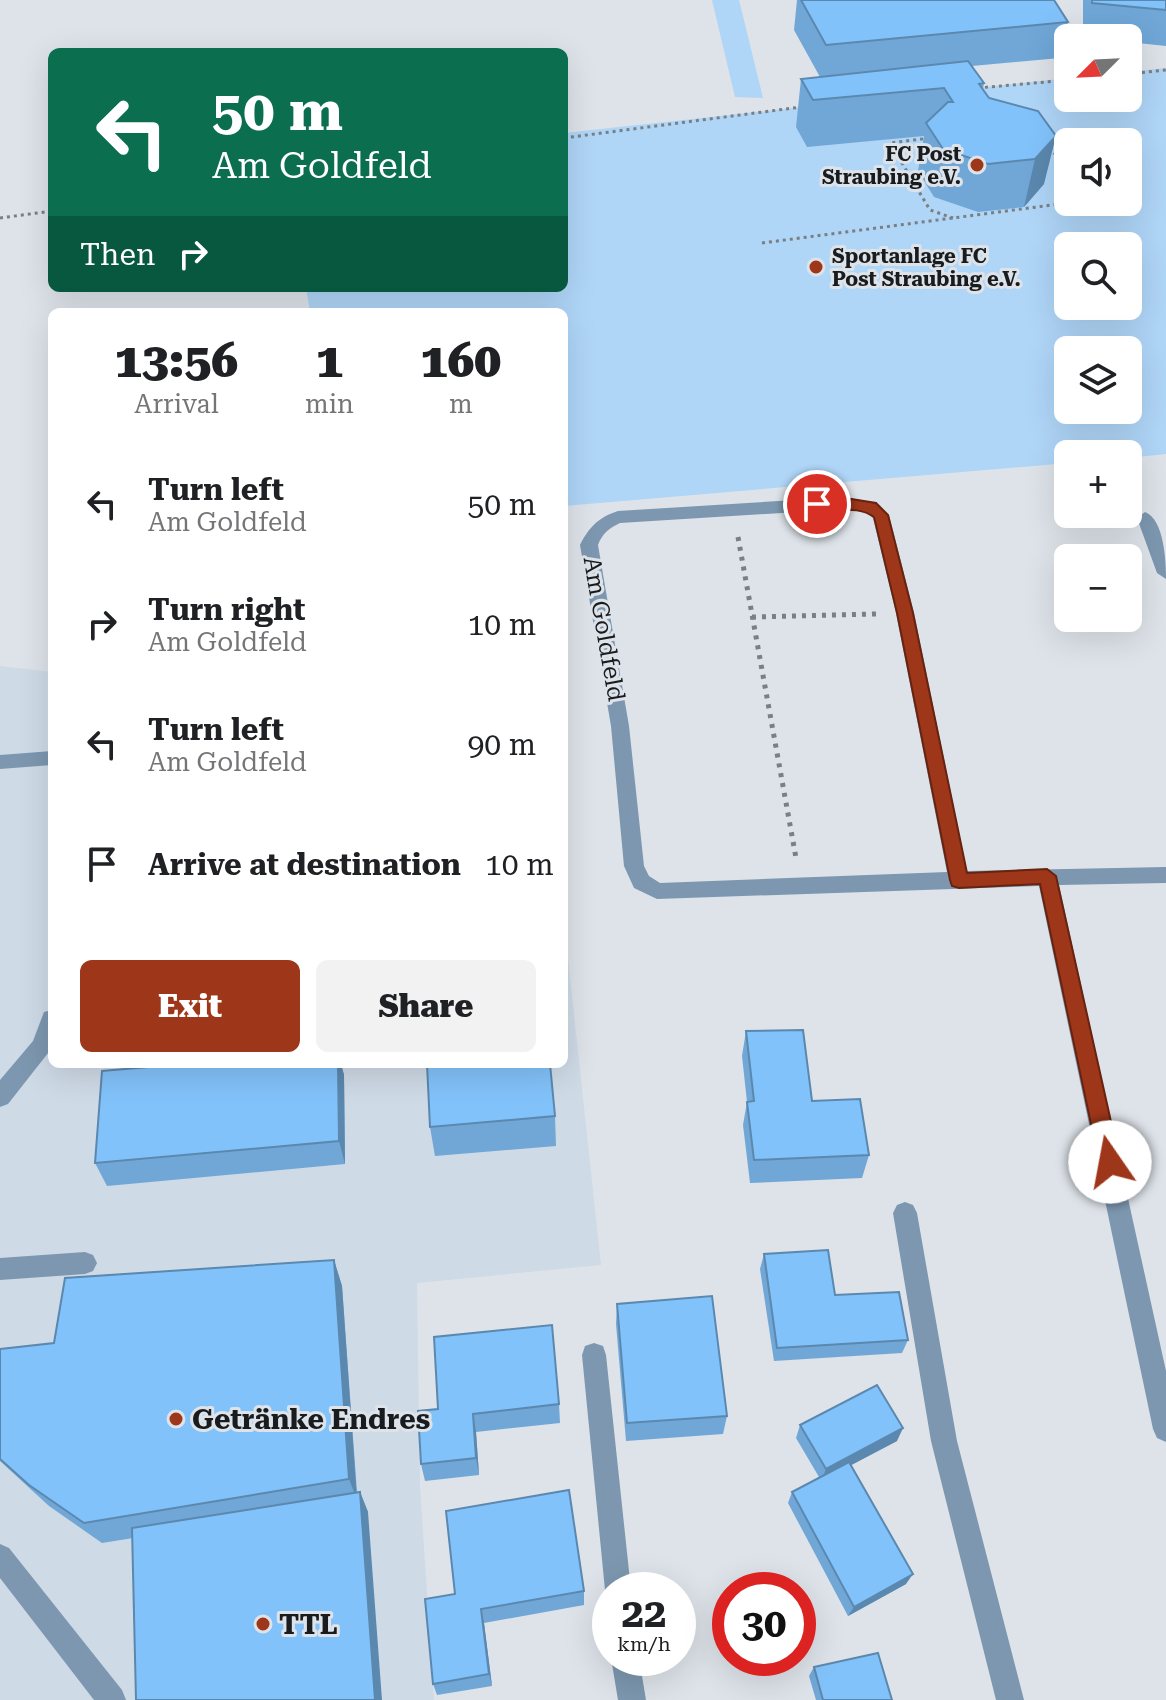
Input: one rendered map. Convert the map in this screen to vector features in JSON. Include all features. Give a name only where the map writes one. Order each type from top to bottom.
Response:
[{"type":"street","name":"Am Goldfeld","points":[[959,880],[905,613],[881,515],[870,507],[845,503],[618,517],[604,522],[589,545],[620,726],[634,866],[641,882],[657,891],[959,880],[1047,876],[1166,875]]},
{"type":"street","points":[[1145,518],[1166,573]]},
{"type":"street","points":[[0,762],[48,758]]},
{"type":"street","points":[[1047,876],[1166,1429]]},
{"type":"street","points":[[0,1097],[42,1046],[48,1030]]},
{"type":"street","points":[[905,1213],[944,1441],[1010,1700]]},
{"type":"street","points":[[0,1269],[85,1263]]},
{"type":"street","points":[[594,1355],[616,1572]]},
{"type":"street","points":[[0,1557],[112,1700]]},
{"type":"street","points":[[628,1676],[632,1700]]},
{"type":"path","points":[[1142,73],[1166,70]]},
{"type":"path","points":[[978,89],[1054,81]]},
{"type":"path","points":[[568,137],[813,105]]},
{"type":"path","points":[[936,138],[890,143],[930,210],[954,218]]},
{"type":"path","points":[[1047,142],[1054,152]]},
{"type":"path","points":[[762,243],[1054,205]]},
{"type":"path","points":[[0,218],[48,212]]},
{"type":"path","points":[[733,508],[801,886]]},
{"type":"path","points":[[752,617],[905,613]]},
{"type":"shaded area","points":[[712,0],[739,0],[763,98],[735,97]]},
{"type":"shaded area","name":"Sportanlage FC Post Straubing e.V.","points":[[1166,68],[1166,454],[1142,457],[1142,440],[1054,440],[1054,464],[568,506],[568,308],[309,308],[307,292],[568,292],[568,133],[1054,80],[1054,112],[1142,112],[1142,71]]},
{"type":"shaded area","points":[[0,666],[48,672],[48,1068],[568,1068],[568,958],[601,1265],[417,1283],[420,1486],[434,1700],[0,1700]]},
{"type":"building","points":[[801,0],[1054,0],[1068,22],[826,45]]},
{"type":"building","points":[[1092,0],[1166,0],[1166,10],[1092,3]]},
{"type":"building","points":[[968,61],[984,83],[979,84],[989,98],[1038,111],[1054,133],[1054,138],[1035,159],[988,164],[943,149],[926,123],[948,102],[953,102],[944,88],[813,100],[801,79]]},
{"type":"building","points":[[803,1030],[812,1101],[860,1099],[869,1155],[754,1160],[747,1102],[754,1101],[746,1031]]},
{"type":"building","points":[[137,1068],[338,1068],[339,1141],[95,1163],[102,1071]]},
{"type":"building","points":[[427,1068],[550,1068],[555,1116],[430,1127]]},
{"type":"building","points":[[828,1250],[835,1295],[899,1292],[908,1340],[777,1348],[764,1254]]},
{"type":"building","name":"Getränke Endres","points":[[334,1260],[349,1479],[84,1523],[29,1485],[0,1459],[0,1349],[54,1343],[65,1278]]},
{"type":"building","points":[[712,1296],[727,1416],[627,1423],[617,1304]]},
{"type":"building","points":[[552,1325],[559,1404],[473,1414],[476,1458],[421,1464],[418,1411],[438,1409],[434,1337]]},
{"type":"building","points":[[877,1385],[903,1428],[826,1469],[800,1425]]},
{"type":"building","points":[[849,1462],[913,1574],[854,1607],[792,1492]]},
{"type":"building","points":[[569,1490],[584,1591],[481,1609],[489,1674],[433,1684],[425,1599],[455,1594],[446,1511]]},
{"type":"building","name":"TTL","points":[[360,1492],[375,1700],[136,1700],[132,1528]]},
{"type":"building","points":[[878,1653],[892,1700],[823,1700],[816,1667]]},
{"type":"place","name":"FC Post Straubing e.V.","points":[[977,165]]},
{"type":"place","name":"Sportanlage FC Post Straubing e.V.","points":[[816,267]]},
{"type":"place","name":"Getränke Endres","points":[[176,1419]]},
{"type":"place","name":"TTL","points":[[263,1624]]},
{"type":"route","points":[[817,504],[845,503],[870,507],[881,515],[905,613],[959,880],[1047,876],[1110,1162]]}]
